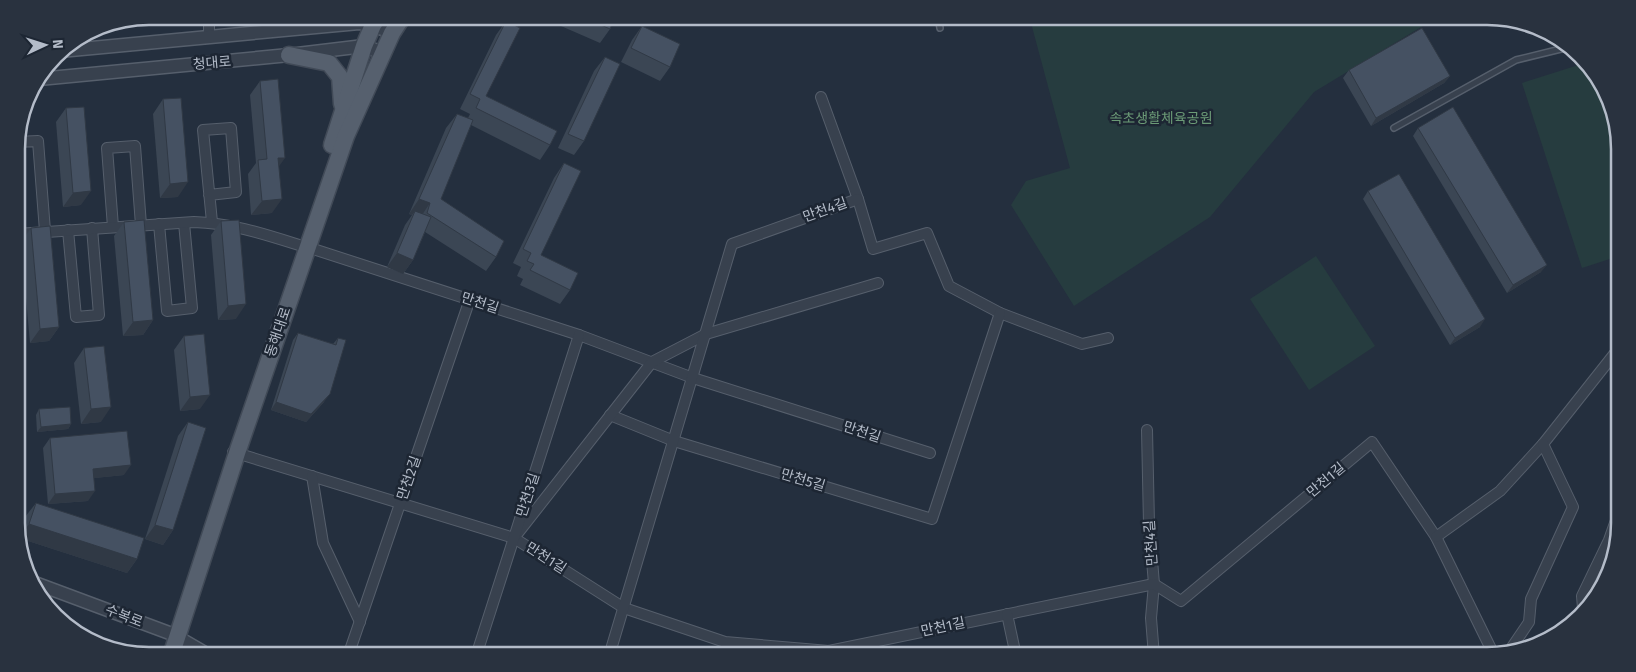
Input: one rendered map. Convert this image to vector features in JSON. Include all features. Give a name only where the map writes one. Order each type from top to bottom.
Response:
[{"type":"main road","name":"동해대로","points":[[173,647],[234,452],[303,246],[364,46],[374,25]]},
{"type":"main road","name":"동해대로","points":[[303,246],[346,136],[397,25]]},
{"type":"main road","points":[[289,55],[329,63],[340,77],[343,111]]},
{"type":"main road","name":"동해대로","points":[[169,647],[175,635]]},
{"type":"street","points":[[209,25],[209,37]]},
{"type":"street","name":"청대로","points":[[75,50],[329,25]]},
{"type":"street","name":"청대로","points":[[381,25],[392,33]]},
{"type":"street","name":"청대로","points":[[47,78],[364,46],[383,53]]},
{"type":"street","points":[[822,97],[858,199]]},
{"type":"street","points":[[209,195],[236,192],[231,128],[203,130],[209,195],[212,222]]},
{"type":"street","points":[[25,142],[38,141],[45,231]]},
{"type":"street","points":[[113,227],[107,148],[135,146],[141,225]]},
{"type":"street","name":"만천4길","points":[[706,334],[732,244],[858,199],[872,249],[927,233],[949,286],[1000,313],[1082,344],[1108,338]]},
{"type":"street","points":[[159,224],[167,311],[192,308],[184,222]]},
{"type":"street","name":"만천길","points":[[25,232],[184,222],[212,222],[249,229],[579,335],[693,378],[930,453]]},
{"type":"street","points":[[68,230],[76,317],[99,315],[92,228]]},
{"type":"street","points":[[514,538],[652,362],[706,334],[878,283]]},
{"type":"street","name":"만천2길","points":[[351,647],[470,299]]},
{"type":"street","name":"만천5길","points":[[610,415],[674,441],[932,519],[1000,313]]},
{"type":"street","points":[[612,647],[706,334]]},
{"type":"street","name":"만천3길","points":[[479,647],[579,335]]},
{"type":"street","points":[[1436,536],[1500,491],[1543,444],[1611,358]]},
{"type":"street","name":"만천4길","points":[[1147,430],[1149,524],[1154,584],[1150,618],[1153,647]]},
{"type":"street","name":"만천1길","points":[[852,647],[1154,584],[1181,601],[1372,442],[1436,536],[1490,647]]},
{"type":"street","points":[[1514,644],[1529,622],[1531,600],[1573,507],[1543,444]]},
{"type":"street","name":"만천1길","points":[[234,452],[514,538],[624,608],[725,642],[770,647]]},
{"type":"street","points":[[312,476],[324,543],[360,622]]},
{"type":"street","points":[[1582,602],[1582,596],[1610,536]]},
{"type":"street","name":"수복로","points":[[42,586],[175,635],[195,647]]},
{"type":"street","points":[[1007,614],[1014,647]]},
{"type":"lane","points":[[1394,128],[1516,60],[1560,49]]},
{"type":"green space","name":"속초생활체육공원","points":[[1032,25],[1424,25],[1314,92],[1210,217],[1074,306],[1011,205],[1026,181],[1070,168]]},
{"type":"green space","points":[[1578,65],[1602,102],[1607,117],[1611,149],[1611,259],[1582,268],[1522,83]]},
{"type":"green space","points":[[1316,256],[1375,346],[1309,390],[1250,299]]},
{"type":"building","points":[[504,25],[514,25],[520,28],[486,96],[557,131],[550,145],[476,108],[480,99],[470,94]]},
{"type":"building","points":[[601,25],[612,25],[610,29]]},
{"type":"building","points":[[642,26],[680,44],[670,67],[631,48]]},
{"type":"building","points":[[1422,28],[1450,76],[1376,118],[1349,70]]},
{"type":"building","points":[[605,57],[620,64],[584,141],[568,134]]},
{"type":"building","points":[[278,79],[285,158],[278,158],[282,199],[262,201],[258,160],[267,159],[260,81]]},
{"type":"building","points":[[181,98],[188,182],[170,184],[163,99]]},
{"type":"building","points":[[84,107],[91,191],[73,193],[66,108]]},
{"type":"building","points":[[1453,107],[1547,265],[1513,285],[1418,128]]},
{"type":"building","points":[[457,114],[473,120],[441,199],[504,241],[496,257],[427,213],[430,203],[419,199]]},
{"type":"building","points":[[564,163],[581,171],[541,255],[578,273],[570,290],[530,270],[534,264],[527,261],[531,253],[523,249]]},
{"type":"building","points":[[1399,174],[1485,319],[1455,338],[1368,191]]},
{"type":"building","points":[[415,211],[431,217],[413,260],[397,253]]},
{"type":"building","points":[[144,220],[153,320],[133,322],[124,222]]},
{"type":"building","points":[[239,220],[246,304],[228,306],[221,221]]},
{"type":"building","points":[[50,226],[59,327],[40,329],[31,228]]},
{"type":"building","points":[[298,333],[336,345],[338,338],[346,340],[330,394],[311,414],[276,402]]},
{"type":"building","points":[[204,334],[210,395],[190,397],[184,336]]},
{"type":"building","points":[[104,346],[111,407],[91,409],[84,348]]},
{"type":"building","points":[[70,407],[71,424],[41,427],[39,409]]},
{"type":"building","points":[[188,422],[206,428],[173,530],[155,525]]},
{"type":"building","points":[[127,431],[131,465],[93,469],[95,491],[55,494],[50,438]]},
{"type":"building","points":[[36,503],[144,538],[137,559],[29,524]]}]
